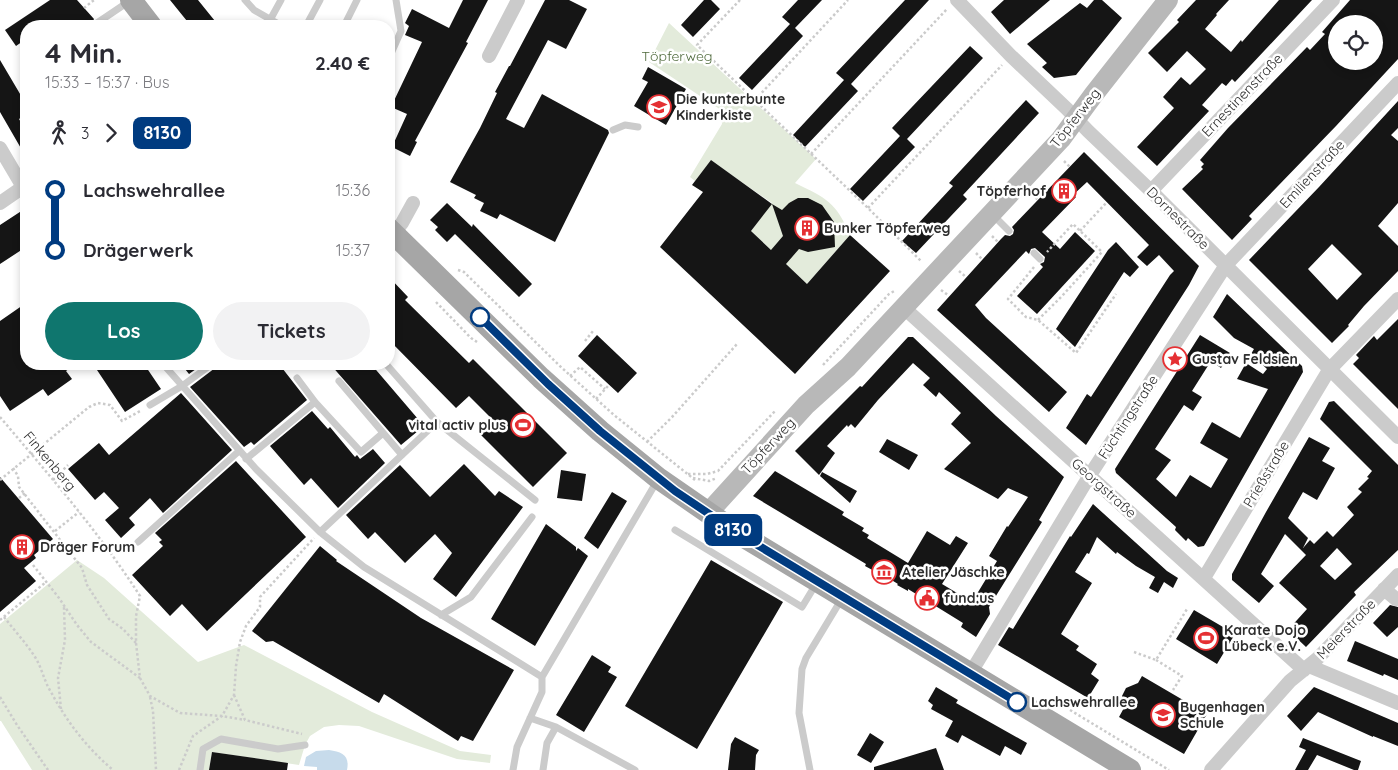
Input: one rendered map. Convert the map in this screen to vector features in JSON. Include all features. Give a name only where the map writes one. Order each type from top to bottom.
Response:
[{"type":"main road","points":[[130,0],[146,20]]},
{"type":"main road","name":"Töpferweg","points":[[714,506],[806,406],[848,367],[1061,139],[1168,0]]},
{"type":"main road","points":[[395,237],[548,384],[625,452],[658,478],[714,506],[817,582],[1130,770]]},
{"type":"street","points":[[489,56],[518,0]]},
{"type":"street","name":"Ernestinenstraße","points":[[1152,191],[1333,0]]},
{"type":"street","name":"Dornestraße","points":[[954,2],[1152,191],[1398,437]]},
{"type":"street","name":"Emilienstraße","points":[[1226,265],[1398,83]]},
{"type":"street","points":[[0,148],[20,178]]},
{"type":"street","points":[[0,203],[20,189]]},
{"type":"street","points":[[395,228],[402,223],[412,202]]},
{"type":"street","name":"Füchtingstraße","points":[[970,674],[1090,475],[1226,265]]},
{"type":"street","name":"Prießstraße","points":[[1204,578],[1329,370],[1398,298]]},
{"type":"street","name":"Georgstraße","points":[[903,307],[1204,578],[1307,668],[1398,703]]},
{"type":"street","name":"Meierstraße","points":[[1211,770],[1290,682],[1307,668],[1398,575]]},
{"type":"street","points":[[1384,590],[1396,599]]},
{"type":"lane","points":[[100,20],[130,0]]},
{"type":"lane","points":[[245,0],[254,10],[270,20],[281,0]]},
{"type":"lane","points":[[311,20],[320,0]]},
{"type":"lane","points":[[347,20],[357,0]]},
{"type":"lane","points":[[395,44],[401,31],[396,0]]},
{"type":"lane","points":[[613,130],[625,125],[638,127]]},
{"type":"lane","points":[[991,213],[1009,231]]},
{"type":"lane","points":[[1034,253],[1040,259]]},
{"type":"lane","points":[[168,370],[246,459],[320,532],[364,567],[542,677]]},
{"type":"lane","points":[[150,405],[182,386],[204,370]]},
{"type":"lane","points":[[391,370],[437,422],[535,500]]},
{"type":"lane","points":[[296,378],[315,402],[361,452],[384,433]]},
{"type":"lane","points":[[340,381],[402,455]]},
{"type":"lane","points":[[246,459],[315,402]]},
{"type":"lane","points":[[320,532],[437,422]]},
{"type":"lane","points":[[138,542],[239,451]]},
{"type":"lane","points":[[513,770],[517,747],[542,692],[542,677],[658,478]]},
{"type":"lane","points":[[441,615],[471,597],[532,517]]},
{"type":"lane","points":[[675,530],[802,607],[817,582]]},
{"type":"lane","points":[[810,770],[799,713],[802,669],[806,658],[843,597]]},
{"type":"lane","points":[[530,718],[556,726],[635,770]]},
{"type":"lane","points":[[543,770],[547,743],[556,726]]},
{"type":"lane","points":[[200,770],[204,749],[221,739],[278,749],[305,745]]},
{"type":"path","points":[[84,8],[94,0]]},
{"type":"path","points":[[740,0],[697,45],[923,263],[918,269]]},
{"type":"path","points":[[755,100],[848,0]]},
{"type":"path","points":[[812,154],[954,2]]},
{"type":"path","points":[[868,208],[1011,56]]},
{"type":"path","points":[[1080,231],[1107,202]]},
{"type":"path","points":[[1038,320],[1102,252],[1073,224],[1040,259],[1008,299],[1026,317],[1038,320],[1076,353],[1116,294]]},
{"type":"path","points":[[452,268],[464,272],[596,400],[688,474],[714,506]]},
{"type":"path","points":[[585,340],[593,331]]},
{"type":"path","points":[[647,442],[673,416],[736,344]]},
{"type":"path","points":[[570,376],[580,367],[605,389]]},
{"type":"path","points":[[596,400],[609,385]]},
{"type":"path","points":[[0,480],[30,453],[89,407],[98,403],[110,405],[122,421],[150,405]]},
{"type":"path","name":"Finkenberg","points":[[0,417],[84,517],[118,561],[140,596],[136,616],[136,643],[140,678]]},
{"type":"path","points":[[52,480],[68,465]]},
{"type":"path","points":[[13,468],[18,476],[19,486],[82,568],[86,585],[109,620],[123,629],[136,643]]},
{"type":"path","points":[[18,498],[25,493]]},
{"type":"path","points":[[55,531],[79,512]]},
{"type":"path","points":[[178,770],[193,736],[222,716],[234,695],[240,642],[246,626],[260,607],[260,597],[320,532]]},
{"type":"path","points":[[34,565],[76,625],[91,642],[140,678],[150,696],[153,711],[156,770]]},
{"type":"path","points":[[0,620],[46,582]]},
{"type":"path","points":[[61,711],[58,678],[65,640],[64,606]]},
{"type":"path","points":[[1156,660],[1186,608]]},
{"type":"path","points":[[4,617],[36,658],[49,690],[61,711],[79,736],[113,770]]},
{"type":"path","points":[[1134,652],[1156,660],[1182,676],[1173,690]]},
{"type":"path","points":[[234,695],[245,720]]},
{"type":"path","points":[[150,696],[180,713],[222,716],[245,720],[310,736]]},
{"type":"path","points":[[0,697],[16,725],[48,770]]},
{"type":"green space","points":[[669,23],[816,159],[795,183],[829,202],[840,215],[850,235],[807,284],[751,231],[772,203],[711,161],[695,181],[690,177],[722,124],[721,110],[649,62]]},
{"type":"green space","points":[[77,560],[104,578],[198,662],[244,645],[372,712],[460,751],[491,755],[490,763],[457,759],[359,726],[339,725],[324,727],[310,736],[299,765],[212,752],[209,770],[32,770],[0,721],[0,624]]},
{"type":"water","points":[[329,750],[344,755],[348,765],[347,770],[317,770],[317,767],[304,766],[306,757],[316,751]]},
{"type":"building","points":[[50,0],[77,0],[94,19],[94,20],[20,20]]},
{"type":"building","points":[[170,0],[198,0],[214,20],[186,20]]},
{"type":"building","points":[[463,0],[488,0],[466,42],[468,43],[415,141],[417,142],[410,156],[395,148],[395,140],[407,114],[395,109],[395,99],[422,42],[405,35],[409,26],[405,23],[412,9],[449,28]]},
{"type":"building","points":[[545,0],[569,0],[587,9],[566,49],[548,40],[506,119],[524,128],[542,94],[608,130],[609,133],[555,242],[500,214],[497,219],[480,211],[484,203],[474,198],[476,195],[450,182],[480,128],[497,93],[495,92]]},
{"type":"building","points":[[704,0],[711,0],[720,9],[693,37],[681,25]]},
{"type":"building","points":[[798,0],[822,0],[795,28],[803,36],[752,90],[739,78],[790,24],[782,17]]},
{"type":"building","points":[[905,0],[929,0],[851,84],[858,91],[805,147],[793,135],[844,80],[836,73]]},
{"type":"building","points":[[1004,0],[1050,0],[1010,34],[991,12]]},
{"type":"building","points":[[1094,0],[1102,0],[1122,18],[1076,75],[1054,78],[1042,67],[1047,63],[1027,44],[1080,3],[1087,8]]},
{"type":"building","points":[[1196,0],[1229,0],[1205,29],[1231,52],[1279,0],[1312,0],[1235,82],[1232,79],[1226,86],[1222,83],[1202,105],[1209,111],[1157,166],[1137,147],[1174,108],[1163,97],[1181,77],[1190,85],[1206,69],[1187,51],[1167,72],[1148,53],[1179,22],[1177,20]]},
{"type":"building","points":[[1350,0],[1398,0],[1398,59],[1249,216],[1252,219],[1232,240],[1182,189],[1203,169],[1201,167],[1204,164],[1200,160],[1228,128],[1307,47],[1310,50],[1325,34],[1322,32],[1328,25],[1328,70],[1383,70],[1383,15],[1337,15]]},
{"type":"building","points":[[20,20],[20,43],[16,46],[5,30]]},
{"type":"building","points":[[970,46],[983,58],[907,139],[915,147],[863,201],[850,189],[900,136],[892,128]]},
{"type":"building","points":[[0,60],[20,94],[20,147],[0,112]]},
{"type":"building","points":[[648,67],[686,89],[666,125],[634,106],[648,82],[642,79]]},
{"type":"building","points":[[1026,100],[1039,113],[963,195],[967,199],[916,253],[902,241],[953,186],[949,183]]},
{"type":"building","points":[[1398,101],[1398,128],[1391,135],[1398,141],[1398,203],[1378,226],[1398,246],[1398,271],[1332,343],[1249,260]],"holes":[[[1332,244],[1362,274],[1337,300],[1308,269]]]},
{"type":"building","points":[[1084,152],[1199,266],[1189,285],[1086,445],[1066,428],[1087,394],[1091,397],[1174,271],[1159,255],[1147,266],[1137,257],[1149,245],[1087,182],[1073,195],[1076,197],[1042,232],[1060,249],[1075,232],[1095,251],[1037,314],[1017,296],[1043,267],[1040,264],[1044,262],[1045,257],[1035,248],[1031,249],[1029,254],[1026,251],[975,305],[986,318],[1067,392],[1049,412],[937,310],[1005,235],[1010,236],[1013,234],[1014,230],[1012,227]]},
{"type":"building","points":[[711,160],[782,210],[798,198],[808,198],[822,205],[834,222],[835,247],[808,252],[799,249],[786,264],[807,284],[850,235],[890,271],[795,374],[660,247],[703,192],[692,185]],"holes":[[[772,204],[783,236],[771,250],[751,231]]]},
{"type":"building","points":[[447,203],[472,227],[473,224],[532,284],[519,297],[455,234],[447,242],[435,230],[438,227],[430,220]]},
{"type":"building","points":[[20,212],[20,251],[0,264],[0,225]]},
{"type":"building","points":[[1116,242],[1139,267],[1130,277],[1124,272],[1075,347],[1056,329],[1108,250]]},
{"type":"building","points":[[395,283],[408,297],[405,300],[469,363],[473,359],[567,453],[533,487],[480,434],[493,420],[469,396],[456,408],[395,346]]},
{"type":"building","points":[[1227,294],[1302,366],[1303,372],[1204,546],[1198,547],[1188,538],[1186,541],[1175,530],[1176,527],[1116,473],[1115,469],[1200,335],[1230,353],[1221,368],[1211,361],[1192,391],[1202,397],[1193,411],[1184,405],[1155,449],[1171,460],[1156,479],[1176,497],[1190,475],[1211,488],[1228,459],[1200,443],[1212,422],[1240,438],[1268,389],[1237,379],[1246,363],[1263,374],[1267,369],[1251,354],[1254,349],[1234,338],[1213,317]]},
{"type":"building","points":[[20,307],[20,370],[67,370],[66,371],[72,379],[48,396],[43,389],[10,411],[0,396],[0,321]]},
{"type":"building","points":[[1398,319],[1398,409],[1353,364],[1359,358],[1356,355],[1374,336],[1377,340]]},
{"type":"building","points":[[597,335],[637,373],[618,393],[578,356]]},
{"type":"building","points":[[908,337],[913,337],[996,416],[1064,477],[1039,520],[1042,522],[989,607],[990,614],[976,637],[961,627],[963,623],[908,589],[908,591],[877,571],[865,566],[866,564],[753,496],[775,471],[844,512],[842,515],[864,528],[862,531],[869,535],[867,538],[908,563],[927,531],[950,545],[956,536],[968,543],[942,584],[972,602],[997,561],[989,556],[1007,526],[1028,497],[1008,488],[998,499],[944,469],[971,443],[951,424],[961,413],[939,392],[936,397],[923,385],[930,378],[913,363],[855,428],[851,424],[848,427],[847,425],[827,446],[835,453],[819,475],[795,451],[860,386],[862,387]]},
{"type":"building","points":[[97,370],[148,370],[161,389],[125,412]]},
{"type":"building","points":[[186,370],[195,370],[189,374]]},
{"type":"building","points":[[212,370],[284,370],[307,400],[254,445],[251,442],[244,447],[190,387]]},
{"type":"building","points":[[335,370],[376,370],[424,426],[401,445]]},
{"type":"building","points":[[181,393],[232,450],[163,513],[150,498],[129,518],[135,525],[121,538],[105,520],[119,508],[104,492],[95,500],[68,469],[99,443],[109,455]]},
{"type":"building","points":[[1334,401],[1398,465],[1398,550],[1354,592],[1356,595],[1306,647],[1288,630],[1307,609],[1279,583],[1306,555],[1285,534],[1261,574],[1274,586],[1259,603],[1232,580],[1232,574],[1309,437],[1330,448],[1322,461],[1335,468],[1317,500],[1303,492],[1288,518],[1308,538],[1303,548],[1310,540],[1314,544],[1327,531],[1333,537],[1354,515],[1347,507],[1362,492],[1358,489],[1369,478],[1367,477],[1372,471],[1320,419],[1329,402]],"holes":[[[1337,548],[1352,564],[1335,580],[1320,566]]]},
{"type":"building","points":[[312,411],[328,429],[330,427],[355,457],[357,455],[360,459],[373,449],[385,463],[338,508],[311,478],[304,485],[270,446]]},
{"type":"building","points":[[887,439],[918,455],[909,470],[879,452]]},
{"type":"building","points":[[236,461],[306,537],[207,631],[182,604],[170,616],[132,575],[163,546],[159,542],[162,540],[155,533]]},
{"type":"building","points":[[464,464],[495,496],[499,491],[523,507],[456,597],[433,579],[452,553],[435,534],[405,563],[375,532],[368,539],[346,515],[400,465],[430,497]]},
{"type":"building","points":[[561,470],[586,474],[582,501],[557,498]]},
{"type":"building","points":[[822,472],[857,491],[850,503],[820,476]]},
{"type":"building","name":"Dräger Forum","points":[[0,477],[53,539],[34,555],[36,558],[24,568],[36,581],[0,612]]},
{"type":"building","points":[[612,492],[627,501],[598,549],[584,538]]},
{"type":"building","points":[[1093,504],[1167,571],[1178,578],[1173,588],[1164,582],[1158,593],[1149,588],[1155,577],[1117,552],[1116,554],[1097,537],[1089,554],[1087,553],[1075,572],[1092,583],[1061,634],[1079,646],[1076,650],[1097,664],[1091,674],[1099,680],[1088,698],[998,645],[1009,627],[1013,629],[1070,536]]},
{"type":"building","points":[[546,524],[576,547],[576,551],[578,548],[588,556],[535,646],[491,619]]},
{"type":"building","points":[[320,546],[336,561],[421,618],[514,670],[473,741],[461,736],[458,741],[384,694],[379,703],[273,641],[266,642],[252,631]]},
{"type":"building","points":[[711,560],[783,602],[697,749],[625,706]]},
{"type":"building","points":[[1390,605],[1398,607],[1398,627],[1387,637],[1373,623]]},
{"type":"building","points":[[1194,610],[1235,634],[1217,664],[1176,639]]},
{"type":"building","points":[[1355,641],[1398,659],[1398,680],[1347,661]]},
{"type":"building","points":[[592,655],[611,667],[608,672],[617,677],[584,732],[556,715]]},
{"type":"building","name":"Bugenhagen Schule","points":[[1142,676],[1207,714],[1184,754],[1119,717],[1125,706],[1122,696],[1126,688],[1138,683]]},
{"type":"building","points":[[936,687],[958,700],[956,703],[1027,743],[1021,755],[1005,746],[1000,756],[962,735],[958,743],[945,736],[953,721],[931,709],[933,705],[928,701]]},
{"type":"building","points":[[1314,687],[1398,723],[1398,746],[1318,712],[1301,731],[1287,716]]},
{"type":"building","points":[[870,733],[884,742],[871,763],[857,755]]},
{"type":"building","points":[[735,737],[759,750],[756,755],[755,770],[728,770],[731,744]]},
{"type":"building","points":[[1303,738],[1361,761],[1358,770],[1317,755],[1308,770],[1295,770],[1306,750],[1299,747]]},
{"type":"building","points":[[936,748],[944,770],[874,770],[874,767]]},
{"type":"building","points":[[212,752],[288,763],[287,770],[209,770]]},
{"type":"bus line","name":"8130","points":[[480,317],[548,384],[600,431],[675,491],[736,532],[1017,702]]},
{"type":"place","name":"Die kunterbunte Kinderkiste","points":[[659,107]]},
{"type":"place","name":"Töpferhof","points":[[1064,191]]},
{"type":"place","name":"Bunker Töpferweg","points":[[807,228]]},
{"type":"place","name":"Gustav Feldsien","points":[[1175,359]]},
{"type":"place","name":"vital activ plus","points":[[523,425]]},
{"type":"place","name":"Dräger Forum","points":[[22,547]]},
{"type":"place","name":"Atelier Jäschke","points":[[884,572]]},
{"type":"place","name":"fund:us","points":[[927,598]]},
{"type":"place","name":"Karate Dojo Lübeck e.V.","points":[[1206,638]]},
{"type":"place","name":"Lachswehrallee","points":[[1017,702]]},
{"type":"place","name":"Bugenhagen Schule","points":[[1163,715]]}]
